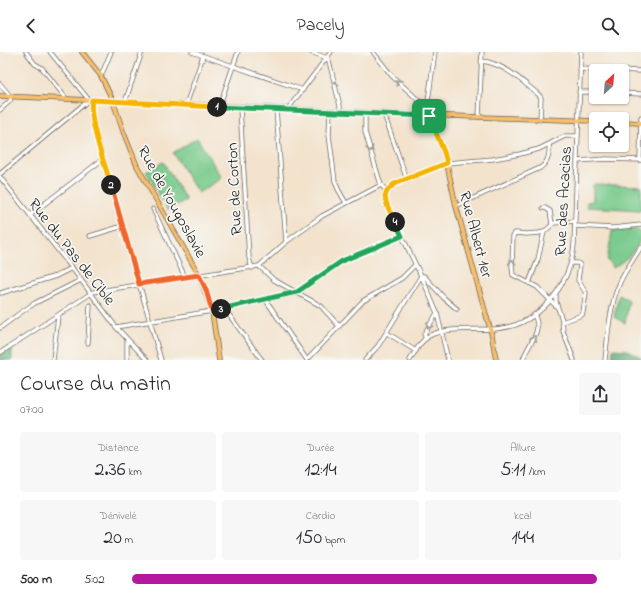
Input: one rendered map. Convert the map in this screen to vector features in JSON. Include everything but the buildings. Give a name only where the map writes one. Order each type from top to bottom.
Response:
[{"type":"main road","name":"Rue de Yougoslavie","points":[[82,52],[102,76],[137,166],[206,290],[212,311],[219,360]]},
{"type":"main road","points":[[0,96],[240,108],[589,121]]},
{"type":"main road","name":"Rue Albert 1er","points":[[429,116],[444,152],[456,206],[490,329],[496,360]]},
{"type":"main road","points":[[629,122],[641,123]]},
{"type":"street","points":[[26,52],[35,64],[42,68],[65,99]]},
{"type":"street","points":[[50,52],[91,100],[92,119],[161,360]]},
{"type":"street","points":[[102,76],[111,52]]},
{"type":"street","points":[[125,102],[142,52]]},
{"type":"street","points":[[192,52],[302,90]]},
{"type":"street","points":[[219,107],[238,52]]},
{"type":"street","points":[[311,52],[327,58],[329,61],[340,106],[340,112]]},
{"type":"street","points":[[288,110],[331,52]]},
{"type":"street","points":[[372,52],[392,76],[427,108]]},
{"type":"street","points":[[429,116],[427,108],[435,52]]},
{"type":"street","points":[[479,117],[482,52]]},
{"type":"street","name":"Rue des Acacias","points":[[441,332],[511,326],[534,315],[550,301],[566,278],[571,263],[574,245],[581,52]]},
{"type":"street","points":[[186,105],[203,56]]},
{"type":"street","points":[[481,61],[500,65],[539,95],[541,98],[540,120]]},
{"type":"street","points":[[580,69],[641,71]]},
{"type":"street","points":[[0,84],[11,97],[10,101],[0,110]]},
{"type":"street","points":[[579,92],[589,92]]},
{"type":"street","points":[[629,93],[641,94]]},
{"type":"street","points":[[0,174],[91,100]]},
{"type":"street","name":"Rue de Corton","points":[[240,108],[249,258],[252,268]]},
{"type":"street","points":[[276,109],[286,242]]},
{"type":"street","points":[[330,111],[329,135],[336,181],[338,190],[346,203]]},
{"type":"street","points":[[365,113],[365,132],[381,185],[388,189]]},
{"type":"street","points":[[384,114],[407,180]]},
{"type":"street","points":[[577,161],[596,161],[606,159],[641,160],[641,117]]},
{"type":"street","points":[[448,360],[437,314],[386,200],[385,197],[388,189],[394,184],[447,163],[514,156],[549,145],[565,136],[578,136]]},
{"type":"street","points":[[456,206],[540,168],[547,160],[549,145]]},
{"type":"street","points":[[30,215],[103,159]]},
{"type":"street","name":"Rue du Pas de Cible","points":[[0,177],[91,292],[116,327],[147,360]]},
{"type":"street","points":[[0,353],[58,316],[91,292],[259,266],[286,242],[322,216],[381,185]]},
{"type":"street","points":[[543,208],[546,208],[550,212],[552,224]]},
{"type":"street","points":[[153,209],[185,278]]},
{"type":"street","points":[[529,282],[538,259],[544,232],[552,224],[574,221]]},
{"type":"street","points":[[575,226],[613,228],[641,224]]},
{"type":"street","points":[[90,236],[123,226]]},
{"type":"street","points":[[544,232],[532,234],[515,233],[513,236],[512,245],[512,272],[515,277],[529,282],[537,287],[557,307]]},
{"type":"street","points":[[116,327],[149,320],[212,311],[297,292],[342,261],[402,236]]},
{"type":"street","points":[[605,360],[610,318],[615,296],[624,274],[641,247]]},
{"type":"street","points":[[562,322],[582,315],[584,308],[586,293],[578,280],[580,265],[578,263],[571,263]]},
{"type":"street","points":[[265,299],[307,360],[363,301],[402,278],[415,265]]},
{"type":"street","points":[[259,266],[271,278],[322,306],[339,326]]},
{"type":"street","points":[[1,293],[56,276],[72,268]]},
{"type":"street","points":[[421,276],[424,276],[444,298],[457,309]]},
{"type":"street","points":[[365,360],[378,346],[387,333],[421,276]]},
{"type":"street","points":[[0,328],[35,304],[81,280]]},
{"type":"street","points":[[556,294],[556,302],[564,334],[574,360]]},
{"type":"street","points":[[84,298],[90,305]]},
{"type":"street","points":[[90,305],[97,301]]},
{"type":"street","points":[[88,343],[90,305]]},
{"type":"street","points":[[224,308],[262,360]]},
{"type":"street","points":[[426,339],[424,334],[437,314]]},
{"type":"street","points":[[523,360],[537,332],[537,324],[534,315]]},
{"type":"street","points":[[53,360],[58,316]]},
{"type":"street","points":[[410,360],[429,336],[441,332]]},
{"type":"street","points":[[387,333],[416,351]]},
{"type":"street","points":[[127,340],[127,360]]},
{"type":"green space","points":[[197,138],[222,178],[198,193],[173,153]]},
{"type":"green space","points":[[163,162],[186,200],[168,210],[146,172]]},
{"type":"green space","points":[[593,185],[641,186],[641,209],[587,207],[587,202],[593,201]]},
{"type":"green space","points":[[634,229],[641,232],[638,244],[627,258],[613,268],[610,262],[607,261],[612,231]]},
{"type":"green space","points":[[619,295],[629,300],[625,323],[614,317]]},
{"type":"green space","points":[[5,348],[12,348],[12,360],[0,360],[0,352]]},
{"type":"green space","points":[[613,349],[627,350],[641,357],[641,360],[612,360]]},
{"type":"route","points":[[92,100],[429,116],[447,163],[394,184],[387,191],[385,197],[387,205],[402,236],[342,261],[297,292],[212,311],[206,290],[199,275],[139,284],[92,119],[91,107],[92,100]]}]
